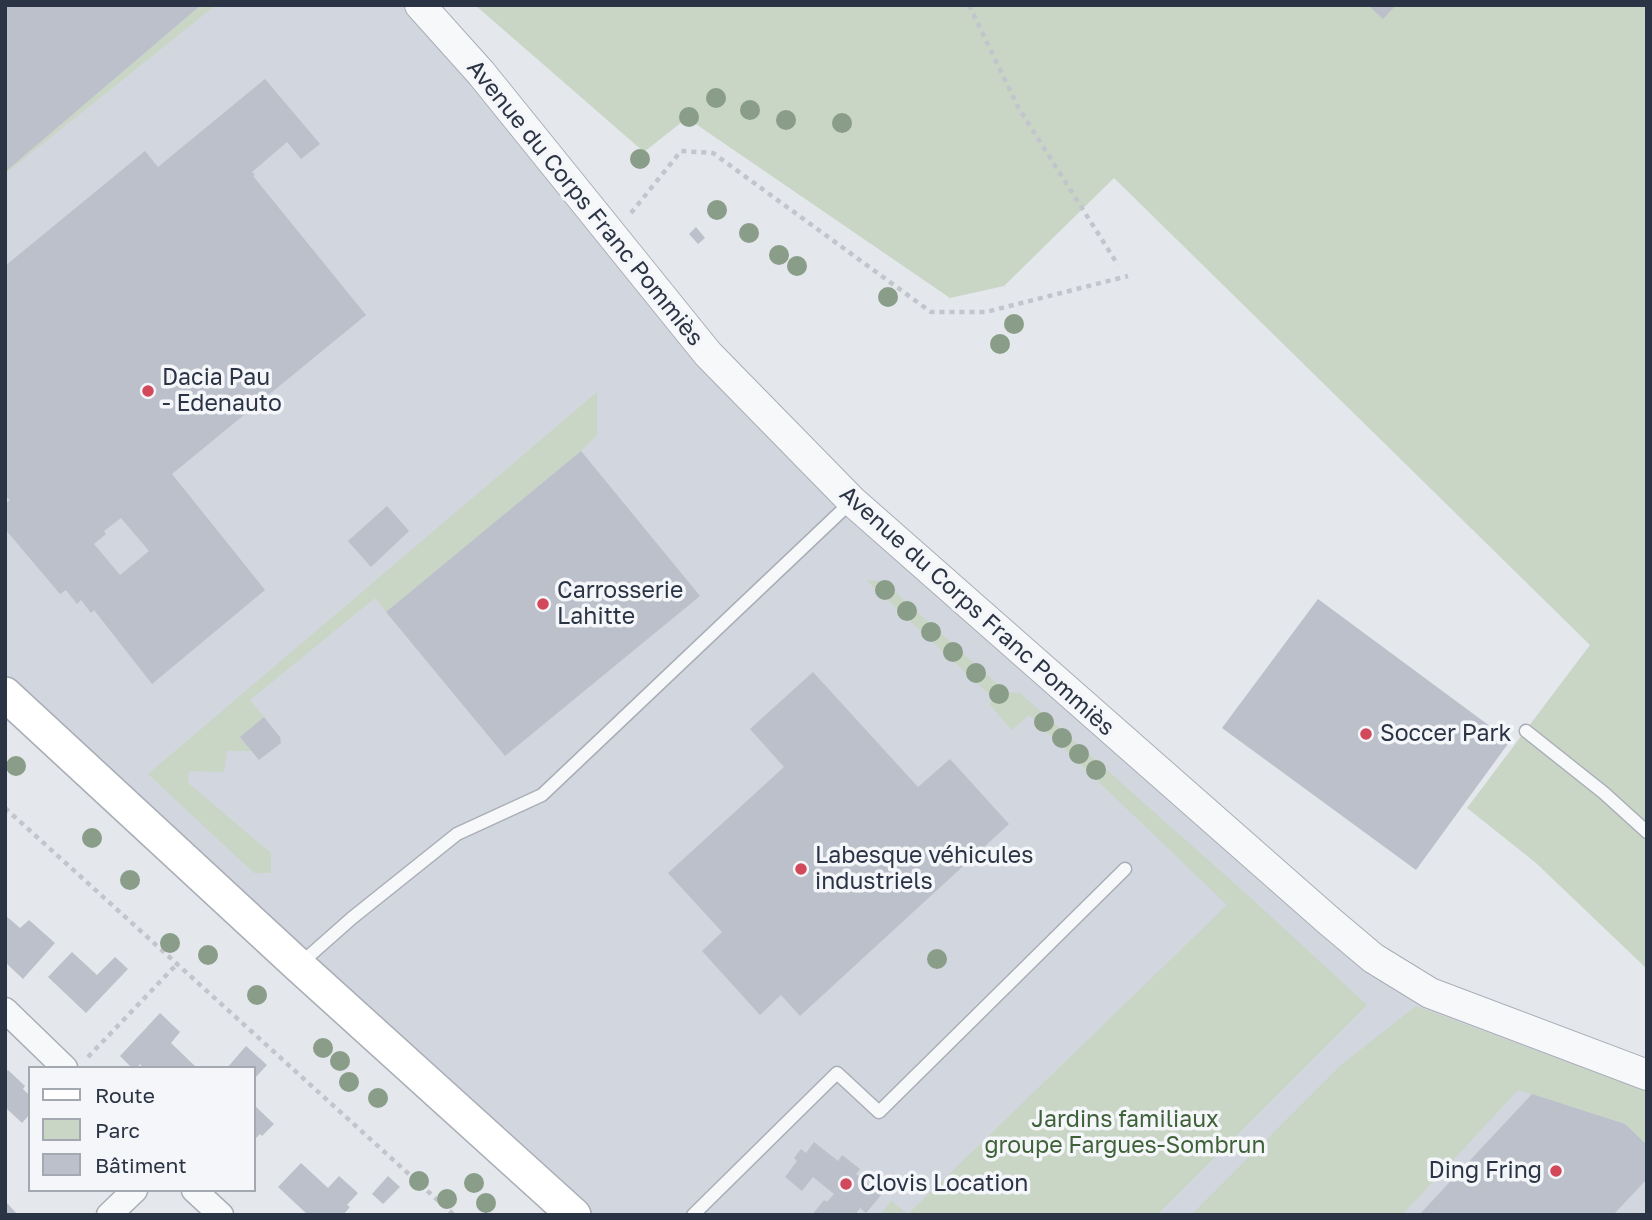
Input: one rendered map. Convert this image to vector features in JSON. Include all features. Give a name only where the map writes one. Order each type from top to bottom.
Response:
[{"type":"main road","points":[[5,694],[574,1215]]},
{"type":"street","name":"Avenue du Corps Franc Pommiès","points":[[420,5],[481,73],[708,354],[852,501],[1373,958],[1430,993],[1647,1075]]},
{"type":"street","points":[[5,1010],[76,1063]]},
{"type":"street","points":[[109,1215],[133,1192]]},
{"type":"street","points":[[196,1192],[221,1215]]},
{"type":"lane","points":[[299,966],[352,918],[457,834],[542,795],[852,501]]},
{"type":"lane","points":[[1526,731],[1604,793],[1647,832]]},
{"type":"lane","points":[[693,1215],[837,1073],[879,1112],[1125,869]]},
{"type":"path","points":[[968,5],[1018,107],[1118,265]]},
{"type":"path","points":[[612,235],[681,151],[713,153],[931,312],[986,312],[1128,276]]},
{"type":"path","points":[[5,808],[454,1215]]},
{"type":"path","points":[[76,1063],[177,964]]},
{"type":"shaded area","points":[[5,5],[420,5],[708,354],[1373,958],[1647,1075],[1647,1215],[574,1215],[5,694]]},
{"type":"green space","points":[[201,5],[216,5],[5,174],[5,172]]},
{"type":"green space","points":[[475,5],[1647,5],[1647,969],[1536,863],[1467,808],[1590,645],[1114,178],[1004,286],[950,298],[687,118],[644,152]]},
{"type":"green space","points":[[597,392],[597,435],[581,451],[386,612],[375,598],[250,700],[264,717],[241,737],[252,751],[227,751],[224,772],[189,771],[188,783],[271,853],[271,873],[254,873],[148,774]]},
{"type":"green space","name":"Jardins familiaux groupe Fargues-Sombrun","points":[[866,580],[883,581],[1006,692],[1020,693],[1367,1005],[1157,1215],[880,1215],[891,1201],[908,1214],[1227,905],[1029,715],[1012,730],[989,704],[994,699]]},
{"type":"green space","points":[[1416,1006],[1647,1092],[1647,1145],[1625,1124],[1518,1090],[1402,1215],[1191,1215],[1341,1065]]},
{"type":"building","points":[[5,5],[201,5],[5,172]]},
{"type":"building","points":[[1368,5],[1396,5],[1383,19]]},
{"type":"building","points":[[265,79],[320,144],[301,159],[287,142],[252,172],[255,175],[253,176],[366,315],[172,474],[265,590],[152,684],[94,610],[91,613],[81,600],[77,604],[66,590],[60,594],[5,529],[5,504],[10,500],[5,495],[5,266],[145,151],[158,167]],"holes":[[[121,518],[149,551],[120,575],[94,544],[106,534],[104,531]]]},
{"type":"building","points":[[696,227],[705,238],[698,244],[689,234]]},
{"type":"building","points":[[581,451],[700,596],[505,756],[386,612]]},
{"type":"building","points":[[387,506],[409,531],[371,567],[348,541]]},
{"type":"building","name":"Soccer Park","points":[[1318,599],[1510,741],[1416,870],[1222,728]]},
{"type":"building","points":[[813,672],[918,787],[950,759],[1009,824],[800,1016],[781,995],[760,1015],[702,951],[722,932],[668,873],[784,767],[750,729]]},
{"type":"building","points":[[264,717],[280,737],[281,743],[259,760],[240,737]]},
{"type":"building","points":[[5,915],[20,928],[29,920],[55,943],[23,979],[5,962]]},
{"type":"building","points":[[72,952],[97,975],[115,957],[128,969],[86,1013],[48,977]]},
{"type":"building","points":[[160,1013],[180,1032],[171,1043],[195,1066],[130,1066],[120,1056]]},
{"type":"building","points":[[246,1046],[267,1065],[256,1077],[256,1066],[229,1066]]},
{"type":"building","points":[[8,1070],[25,1086],[23,1089],[28,1094],[28,1116],[22,1123],[5,1107],[5,1073]]},
{"type":"building","points":[[1532,1094],[1625,1124],[1647,1145],[1647,1179],[1613,1215],[1419,1215]]},
{"type":"building","points":[[256,1107],[274,1124],[262,1136],[260,1134],[256,1138]]},
{"type":"building","name":"Clovis Location","points":[[814,1142],[838,1161],[842,1155],[860,1169],[856,1174],[882,1194],[866,1213],[860,1208],[855,1215],[812,1215],[824,1200],[827,1202],[834,1194],[813,1177],[802,1191],[785,1177],[797,1161],[794,1158],[801,1149],[806,1153]]},
{"type":"building","points":[[301,1163],[328,1188],[339,1176],[358,1193],[347,1205],[350,1207],[343,1215],[308,1215],[278,1187]]},
{"type":"building","points":[[388,1176],[400,1187],[383,1204],[372,1194]]},
{"type":"building","points":[[5,1201],[18,1215],[5,1215]]},
{"type":"place","name":"Dacia Pau - Edenauto","points":[[148,391]]},
{"type":"place","name":"Carrosserie Lahitte","points":[[543,604]]},
{"type":"place","name":"Soccer Park","points":[[1366,734]]},
{"type":"place","name":"Labesque véhicules industriels","points":[[801,869]]},
{"type":"place","name":"Ding Fring","points":[[1556,1171]]},
{"type":"place","name":"Clovis Location","points":[[846,1184]]}]
